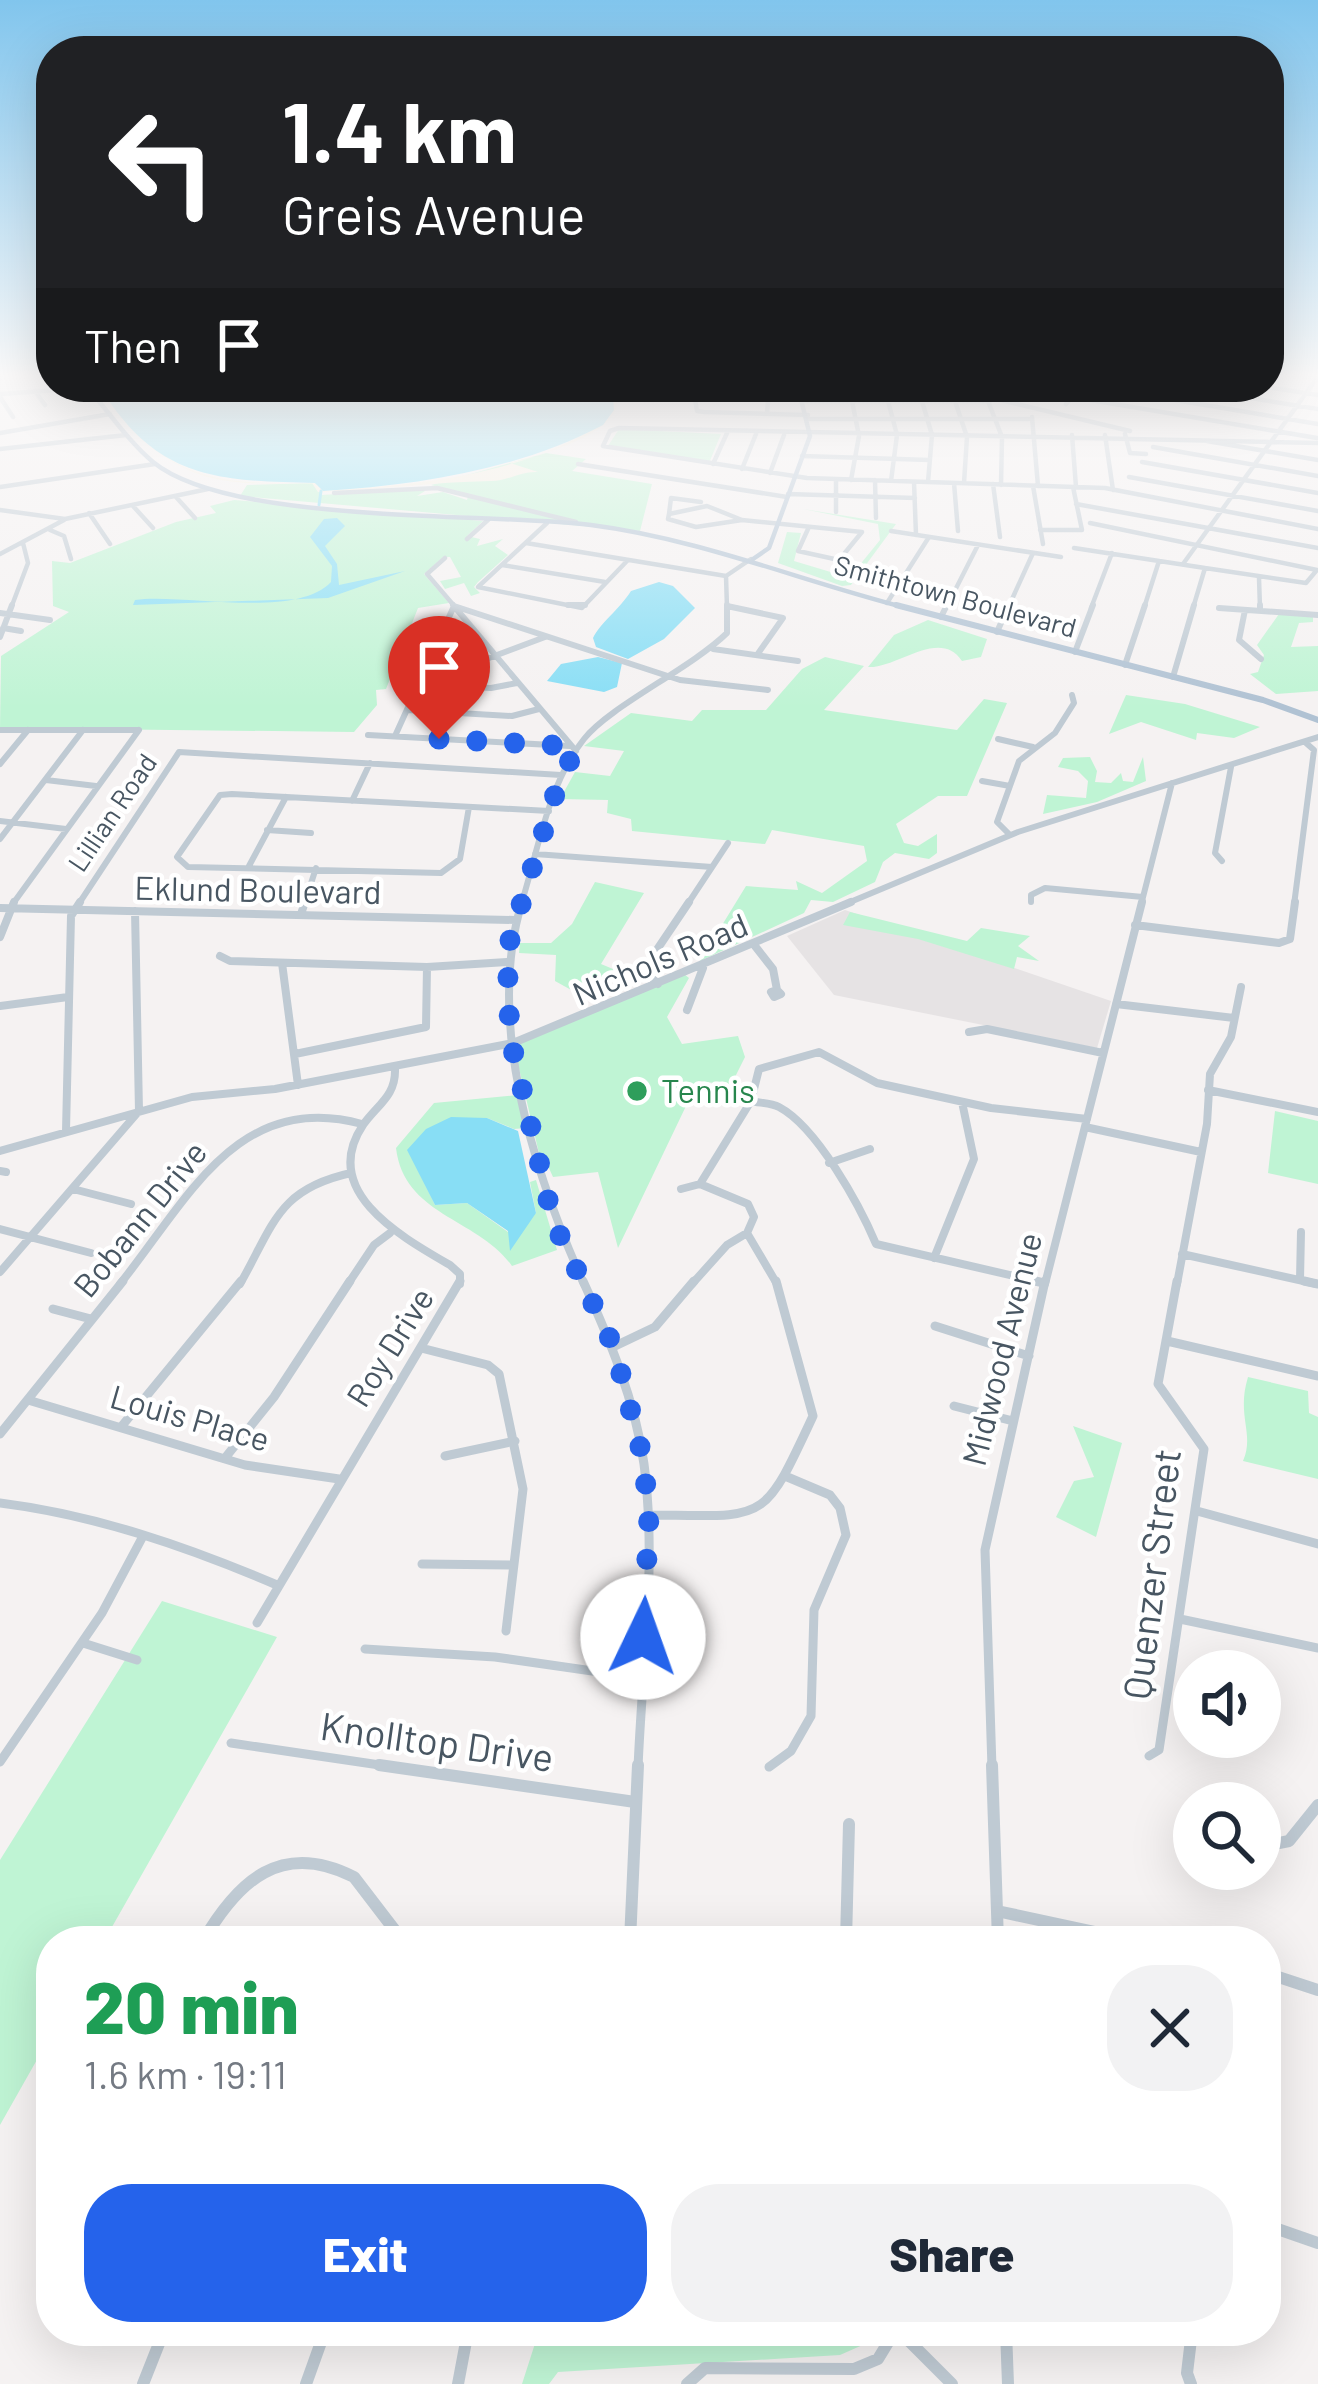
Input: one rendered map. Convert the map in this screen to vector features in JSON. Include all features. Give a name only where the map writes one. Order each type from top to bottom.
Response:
[{"type":"main road","name":"Smithtown Boulevard","points":[[200,485],[278,504],[590,525],[691,542],[887,603],[1318,720]]},
{"type":"main road","points":[[753,559],[769,548],[792,485]]},
{"type":"street","points":[[717,485],[788,496],[915,499]]},
{"type":"street","points":[[836,485],[836,512]]},
{"type":"street","points":[[875,485],[876,518]]},
{"type":"street","points":[[914,485],[916,535]]},
{"type":"street","points":[[954,485],[958,531]]},
{"type":"street","points":[[997,485],[1000,537]]},
{"type":"street","points":[[1007,485],[1113,490],[1318,529]]},
{"type":"street","points":[[1112,485],[1113,490]]},
{"type":"street","points":[[1180,485],[1318,511]]},
{"type":"street","points":[[1183,565],[1240,485]]},
{"type":"street","points":[[1274,485],[1318,493]]},
{"type":"street","points":[[1036,486],[1042,544]]},
{"type":"street","points":[[1040,530],[1082,530],[1074,487]]},
{"type":"street","points":[[334,493],[437,488],[590,525]]},
{"type":"street","points":[[0,554],[65,519],[208,489]]},
{"type":"street","points":[[175,496],[195,518]]},
{"type":"street","points":[[742,520],[730,509],[670,498],[668,519],[694,529],[742,520],[808,529],[820,522],[862,532],[839,560],[827,561],[798,551],[808,529]]},
{"type":"street","points":[[1076,503],[1318,548]]},
{"type":"street","points":[[669,514],[711,504]]},
{"type":"street","points":[[132,505],[153,528]]},
{"type":"street","points":[[0,510],[65,519]]},
{"type":"street","points":[[89,513],[110,544]]},
{"type":"street","points":[[467,539],[489,519]]},
{"type":"street","points":[[1074,548],[1306,583],[1317,570],[1090,523]]},
{"type":"street","points":[[547,524],[478,587],[582,608],[628,560]]},
{"type":"street","points":[[691,542],[694,529]]},
{"type":"street","points":[[49,530],[64,536],[71,559]]},
{"type":"street","points":[[891,531],[1060,557]]},
{"type":"street","points":[[887,603],[928,537]]},
{"type":"street","points":[[21,631],[2,633],[4,614],[28,563],[23,543]]},
{"type":"street","points":[[526,543],[726,576],[753,559]]},
{"type":"street","points":[[941,617],[978,545]]},
{"type":"street","points":[[998,632],[1033,553]]},
{"type":"street","points":[[1075,652],[1112,554]]},
{"type":"street","points":[[445,558],[427,574],[573,748]]},
{"type":"street","points":[[1125,665],[1159,561]]},
{"type":"street","points":[[502,565],[606,583]]},
{"type":"street","points":[[1173,677],[1205,568]]},
{"type":"street","points":[[630,1926],[649,1516],[643,1458],[614,1347],[553,1221],[513,1043],[507,962],[535,854],[573,748],[728,632],[726,576]]},
{"type":"street","points":[[1259,577],[1260,611]]},
{"type":"street","points":[[454,606],[671,677],[769,689]]},
{"type":"street","points":[[395,736],[454,606]]},
{"type":"street","points":[[727,606],[783,618],[757,656]]},
{"type":"street","points":[[1219,608],[1318,615]]},
{"type":"street","points":[[1245,610],[1239,640],[1261,658]]},
{"type":"street","points":[[4,614],[50,620]]},
{"type":"street","points":[[429,660],[496,657],[520,652],[546,636]]},
{"type":"street","points":[[712,648],[798,662]]},
{"type":"street","points":[[418,684],[491,688],[517,683]]},
{"type":"street","points":[[1010,835],[997,822],[1019,761],[1055,733],[1074,703],[1072,695]]},
{"type":"street","points":[[407,710],[512,716],[539,710]]},
{"type":"street","points":[[0,730],[139,730],[5,908],[0,937]]},
{"type":"street","points":[[0,764],[28,730]]},
{"type":"street","points":[[0,839],[82,730]]},
{"type":"street","points":[[368,735],[573,748]]},
{"type":"street","name":"Nichols Road","points":[[0,1151],[192,1097],[394,1069],[513,1043],[704,967],[1010,835],[1318,737]]},
{"type":"street","points":[[998,739],[1034,748]]},
{"type":"street","points":[[1135,925],[1279,944],[1290,939],[1314,750],[1306,742]]},
{"type":"street","name":"Lillian Road","points":[[66,1131],[74,910],[179,752],[561,775]]},
{"type":"street","points":[[352,800],[370,763]]},
{"type":"street","points":[[1222,861],[1215,853],[1231,767]]},
{"type":"street","points":[[44,780],[98,786]]},
{"type":"street","points":[[982,781],[1010,786]]},
{"type":"street","name":"Midwood Avenue","points":[[998,1926],[985,1550],[1044,1283],[1172,783]]},
{"type":"street","points":[[469,807],[460,859],[451,869],[188,867],[176,857],[220,795],[352,800],[469,807],[549,812]]},
{"type":"street","points":[[249,866],[286,797]]},
{"type":"street","points":[[0,820],[68,829]]},
{"type":"street","points":[[268,830],[311,832]]},
{"type":"street","points":[[658,984],[646,972],[648,963],[728,843]]},
{"type":"street","points":[[535,854],[712,867]]},
{"type":"street","points":[[301,914],[316,868]]},
{"type":"street","points":[[1031,902],[1031,895],[1045,888],[1143,897]]},
{"type":"street","name":"Eklund Boulevard","points":[[5,908],[515,920]]},
{"type":"street","points":[[0,1272],[139,1111],[135,911]]},
{"type":"street","points":[[754,946],[772,969],[777,990]]},
{"type":"street","points":[[220,956],[282,963],[427,967],[507,962]]},
{"type":"street","points":[[282,963],[298,1085]]},
{"type":"street","points":[[295,1054],[426,1027],[427,967]]},
{"type":"street","points":[[687,1010],[704,967]]},
{"type":"street","name":"Quenzer Street","points":[[1149,1756],[1159,1750],[1204,1449],[1200,1433],[1161,1397],[1167,1341],[1202,1152],[1208,1090],[1240,987]]},
{"type":"street","points":[[0,1006],[68,998]]},
{"type":"street","points":[[1116,1004],[1234,1018]]},
{"type":"street","points":[[969,1032],[987,1029],[1103,1053]]},
{"type":"street","points":[[700,1184],[751,1100],[759,1069],[819,1052],[877,1083],[1086,1123],[1202,1152]]},
{"type":"street","points":[[121,1427],[223,1309],[264,1251],[289,1198],[318,1180],[351,1173],[348,1153],[363,1124],[394,1091],[394,1069]]},
{"type":"street","points":[[1208,1090],[1318,1112]]},
{"type":"street","points":[[751,1100],[788,1113],[857,1199],[876,1244],[1044,1283]]},
{"type":"street","points":[[934,1258],[974,1159],[962,1102]]},
{"type":"street","name":"Bobann Drive","points":[[0,1434],[234,1142],[267,1126],[312,1118],[363,1124]]},
{"type":"street","points":[[829,1163],[870,1149]]},
{"type":"street","name":"Roy Drive","points":[[257,1623],[339,1479],[460,1284],[460,1274],[376,1221],[351,1173]]},
{"type":"street","points":[[614,1347],[650,1337],[715,1255],[747,1233],[752,1210],[724,1190],[700,1184],[681,1189]]},
{"type":"street","points":[[73,1189],[131,1204]]},
{"type":"street","points":[[0,1229],[91,1253]]},
{"type":"street","points":[[225,1458],[274,1397],[374,1245],[391,1232]]},
{"type":"street","points":[[1300,1232],[1300,1280]]},
{"type":"street","points":[[649,1516],[741,1516],[762,1508],[785,1476],[813,1416],[765,1252],[747,1233]]},
{"type":"street","points":[[1182,1254],[1318,1284]]},
{"type":"street","points":[[53,1309],[91,1319]]},
{"type":"street","points":[[935,1326],[1028,1356]]},
{"type":"street","points":[[1167,1341],[1318,1376]]},
{"type":"street","points":[[421,1348],[488,1365],[500,1374],[523,1489],[506,1631]]},
{"type":"street","name":"Louis Place","points":[[27,1400],[267,1470],[339,1479]]},
{"type":"street","points":[[954,1406],[1012,1421]]},
{"type":"street","points":[[445,1456],[515,1441]]},
{"type":"street","points":[[769,1767],[789,1756],[812,1718],[812,1616],[848,1532],[839,1504],[826,1492],[785,1476]]},
{"type":"street","points":[[0,1503],[49,1509],[197,1551],[277,1585]]},
{"type":"street","points":[[1197,1511],[1318,1544]]},
{"type":"street","points":[[0,1762],[82,1643],[142,1538]]},
{"type":"street","points":[[422,1564],[512,1565]]},
{"type":"street","points":[[1180,1618],[1318,1648]]},
{"type":"street","points":[[82,1643],[137,1660]]},
{"type":"street","points":[[365,1648],[495,1657],[641,1678]]},
{"type":"street","name":"Knolltop Drive","points":[[231,1744],[634,1802]]},
{"type":"street","points":[[1281,1846],[1302,1835],[1318,1805]]},
{"type":"street","points":[[846,1926],[849,1824]]},
{"type":"street","points":[[212,1926],[239,1884],[260,1868],[289,1864],[348,1873],[363,1883],[393,1926]]},
{"type":"street","points":[[997,1911],[1067,1926]]},
{"type":"street","points":[[1281,1978],[1318,1990]]},
{"type":"street","points":[[1281,2229],[1318,2243]]},
{"type":"street","points":[[143,2384],[158,2346]]},
{"type":"street","points":[[306,2384],[320,2346]]},
{"type":"street","points":[[458,2384],[465,2346]]},
{"type":"street","points":[[687,2384],[705,2368],[854,2369],[878,2359],[887,2346]]},
{"type":"street","points":[[913,2346],[952,2384]]},
{"type":"street","points":[[1007,2346],[1008,2384]]},
{"type":"street","points":[[1190,2346],[1187,2373],[1191,2384]]},
{"type":"shaded area","points":[[845,910],[1111,1001],[1097,1048],[834,995],[787,936]]},
{"type":"green space","points":[[247,485],[317,485],[321,495],[421,489],[425,491],[417,496],[443,492],[467,500],[468,496],[432,485],[652,485],[640,531],[240,496]]},
{"type":"green space","points":[[234,500],[483,521],[467,536],[480,539],[477,546],[503,539],[495,546],[508,555],[474,587],[480,593],[471,596],[464,583],[445,589],[440,581],[461,577],[450,557],[443,557],[424,574],[449,603],[418,608],[386,689],[376,690],[377,705],[354,732],[0,728],[1,656],[69,612],[53,606],[52,561],[70,563],[176,522],[216,513],[210,506]]},
{"type":"green space","points":[[803,509],[896,524],[851,585],[842,586],[778,563],[787,532],[801,533],[794,561],[834,573],[845,565],[858,567],[880,540],[878,524]]},
{"type":"green space","points":[[1279,614],[1313,616],[1313,622],[1299,623],[1291,647],[1318,646],[1318,691],[1276,694],[1250,674],[1258,672],[1264,655],[1257,645]]},
{"type":"green space","points":[[928,620],[987,639],[981,657],[962,661],[953,652],[930,648],[868,667],[894,635]]},
{"type":"green space","points":[[825,657],[864,666],[824,710],[957,730],[984,699],[1007,703],[967,796],[938,796],[896,824],[904,843],[918,846],[937,834],[937,853],[929,859],[895,853],[883,862],[875,882],[833,902],[811,900],[804,913],[700,961],[746,886],[798,890],[796,881],[822,893],[867,861],[864,846],[772,830],[765,844],[632,831],[631,819],[607,813],[608,800],[560,799],[575,772],[610,776],[624,751],[584,746],[631,713],[692,721],[702,710],[766,710],[802,669]]},
{"type":"green space","points":[[1126,695],[1185,704],[1260,727],[1234,738],[1197,733],[1196,740],[1141,722],[1109,734]]},
{"type":"green space","points":[[1090,757],[1097,771],[1095,782],[1111,783],[1121,773],[1123,781],[1133,782],[1143,757],[1146,781],[1097,802],[1043,814],[1047,795],[1086,798],[1088,781],[1078,771],[1058,767],[1063,758]]},
{"type":"green space","points":[[595,882],[644,893],[601,964],[613,969],[612,974],[573,991],[555,981],[556,955],[519,953],[520,943],[551,943],[572,924]]},
{"type":"green space","points":[[850,912],[967,941],[981,928],[1030,936],[1018,946],[1039,961],[1017,957],[1014,969],[918,939],[843,925]]},
{"type":"green space","points":[[684,974],[689,978],[667,1017],[682,1044],[738,1036],[745,1057],[731,1085],[698,1081],[618,1248],[598,1172],[553,1177],[548,1166],[542,1166],[513,1043]]},
{"type":"green space","points":[[518,1095],[526,1128],[514,1129],[487,1118],[408,1150],[435,1205],[467,1203],[508,1232],[536,1213],[530,1182],[536,1180],[557,1250],[512,1266],[481,1237],[427,1203],[402,1171],[396,1148],[434,1103]]},
{"type":"green space","points":[[1275,1111],[1318,1121],[1318,1184],[1268,1173]]},
{"type":"green space","points":[[1248,1377],[1308,1391],[1309,1413],[1318,1417],[1318,1479],[1243,1461]]},
{"type":"green space","points":[[1073,1426],[1122,1443],[1096,1537],[1056,1517],[1074,1481],[1094,1477]]},
{"type":"green space","points":[[162,1601],[277,1637],[113,1926],[36,1926],[36,2061],[0,2125],[0,1860]]},
{"type":"green space","points":[[534,2346],[860,2346],[840,2355],[558,2372],[549,2384],[522,2384]]},
{"type":"sand","points":[[314,485],[323,491],[418,485],[340,491],[318,492]]},
{"type":"water","points":[[317,485],[383,485],[323,491]]},
{"type":"water","points":[[337,518],[345,526],[325,546],[337,564],[339,585],[405,571],[328,598],[294,599],[331,582],[332,566],[310,537],[324,519]]},
{"type":"water","points":[[659,582],[673,586],[695,608],[664,639],[628,659],[596,647],[596,632],[631,591]]},
{"type":"water","points":[[155,599],[221,602],[133,605],[135,600]]},
{"type":"water","points":[[294,599],[266,603],[221,602]]},
{"type":"water","points":[[598,657],[622,663],[617,687],[604,692],[547,681],[561,664]]},
{"type":"water","points":[[451,1117],[487,1118],[518,1131],[536,1213],[510,1251],[508,1231],[467,1203],[435,1205],[407,1150],[426,1129]]},
{"type":"waterway","points":[[319,505],[321,491]]},
{"type":"place","name":"Tennis","points":[[637,1091]]},
{"type":"route","points":[[439,739],[570,746],[576,751],[561,775],[507,950],[510,1037],[553,1221],[614,1347],[643,1458],[649,1516],[643,1637]]}]
